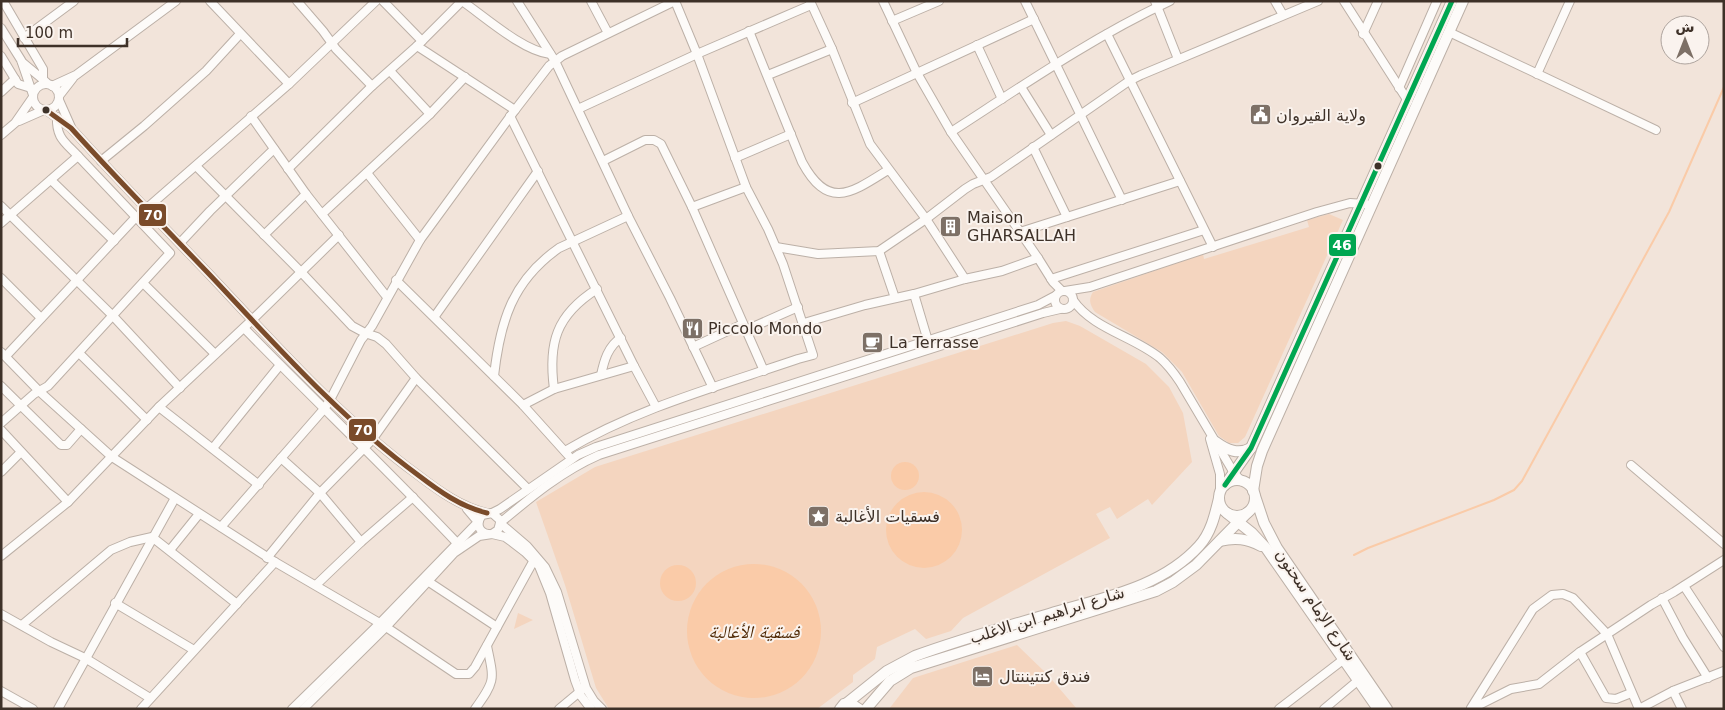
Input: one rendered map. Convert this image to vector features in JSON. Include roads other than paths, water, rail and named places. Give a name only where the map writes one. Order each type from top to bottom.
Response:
[{"type":"main road","points":[[1406,117],[1408,101],[1452,1]]},
{"type":"main road","points":[[1367,205],[1237,477],[1225,485],[1220,496],[1220,504],[1227,513],[1238,516],[1248,512],[1252,507],[1257,466],[1262,450],[1406,117],[1463,1]]},
{"type":"main road","points":[[1216,442],[1236,452],[1251,448]]},
{"type":"main road","points":[[1237,477],[1250,487],[1254,494]]},
{"type":"main road","name":"شارع الإمام سحنون","points":[[1254,494],[1264,523],[1277,548],[1361,678],[1378,709]]},
{"type":"main road","name":"شارع ابراهيم ابن الاغلب","points":[[841,707],[887,671],[933,645],[1123,592],[1161,576],[1180,564],[1200,546],[1208,534],[1220,496]]},
{"type":"main road","name":"شارع ابراهيم ابن الاغلب","points":[[866,709],[890,681],[911,668],[1156,591],[1174,582],[1196,565],[1248,512]]},
{"type":"main road","name":"شارع الإمام سحنون","points":[[1227,513],[1252,533],[1266,548],[1347,657]]},
{"type":"main road","points":[[1219,541],[1241,538],[1266,548]]},
{"type":"main road","name":"شارع الإمام سحنون","points":[[1361,678],[1387,709]]},
{"type":"main road","points":[[841,707],[854,704],[859,709]]},
{"type":"street","points":[[3,1],[43,69],[48,83]]},
{"type":"street","points":[[1,135],[15,123],[54,107],[76,75],[176,1]]},
{"type":"street","points":[[210,1],[289,84]]},
{"type":"street","points":[[297,1],[336,50],[372,86]]},
{"type":"street","points":[[147,208],[289,84],[376,1]]},
{"type":"street","points":[[383,1],[420,44],[512,113],[538,171],[656,407]]},
{"type":"street","points":[[288,168],[372,86],[420,44],[462,1],[518,41],[535,50],[550,54]]},
{"type":"street","points":[[517,1],[555,61],[628,216],[713,388]]},
{"type":"street","points":[[591,1],[608,33]]},
{"type":"street","points":[[221,527],[324,410],[420,240],[512,113],[555,61],[675,1],[697,54],[746,187],[776,247],[814,355],[656,407],[593,435],[565,451]]},
{"type":"street","points":[[883,1],[916,73],[951,132],[1060,293]]},
{"type":"street","points":[[892,21],[939,1]]},
{"type":"street","points":[[951,132],[1056,64],[1157,4],[1170,1]]},
{"type":"street","points":[[1276,1],[1283,15]]},
{"type":"street","points":[[776,247],[818,254],[879,251],[926,219],[965,189],[984,180],[1081,116],[1129,81],[1318,1]]},
{"type":"street","points":[[1344,1],[1408,101]]},
{"type":"street","points":[[1364,34],[1378,1]]},
{"type":"street","points":[[1399,88],[1437,1]]},
{"type":"street","points":[[1536,74],[1570,1]]},
{"type":"street","points":[[24,38],[73,2]]},
{"type":"street","points":[[1028,2],[1034,19],[1122,200]]},
{"type":"street","points":[[578,110],[811,3],[870,144],[926,219],[966,279]]},
{"type":"street","points":[[1157,4],[1178,59]]},
{"type":"street","points":[[852,103],[1034,19]]},
{"type":"street","points":[[1,28],[20,60],[35,104],[71,128],[330,400],[372,440],[429,484],[464,506],[498,516],[500,523],[498,530],[479,536],[454,553],[429,582],[292,709]]},
{"type":"street","points":[[749,31],[802,162],[810,176],[824,190],[832,193],[852,191],[888,170]]},
{"type":"street","points":[[1449,32],[1656,130]]},
{"type":"street","points":[[101,161],[206,71],[240,34]]},
{"type":"street","points":[[1107,34],[1213,247]]},
{"type":"street","points":[[977,45],[1002,99]]},
{"type":"street","points":[[768,75],[832,50]]},
{"type":"street","points":[[1,56],[18,84],[32,93]]},
{"type":"street","points":[[20,60],[56,89],[71,128]]},
{"type":"street","points":[[390,71],[430,114]]},
{"type":"street","points":[[15,123],[32,93],[38,88],[45,84],[76,75]]},
{"type":"street","points":[[322,214],[430,114],[465,77]]},
{"type":"street","points":[[1,92],[15,79]]},
{"type":"street","points":[[1021,87],[1051,135]]},
{"type":"street","points":[[251,116],[306,194],[387,297]]},
{"type":"street","points":[[1,423],[39,390],[48,386],[170,253],[62,139],[56,129],[57,117]]},
{"type":"street","points":[[735,158],[791,134]]},
{"type":"street","points":[[603,161],[645,140],[658,141],[692,207],[764,371]]},
{"type":"street","points":[[1033,146],[1068,217]]},
{"type":"street","points":[[180,243],[210,211],[274,150]]},
{"type":"street","points":[[1,223],[78,156]]},
{"type":"street","points":[[196,166],[352,326],[382,340],[416,378],[528,489]]},
{"type":"street","points":[[435,316],[538,171]]},
{"type":"street","points":[[367,173],[420,240]]},
{"type":"street","points":[[51,180],[114,241]]},
{"type":"street","points":[[1020,232],[1180,181]]},
{"type":"street","points":[[692,207],[746,187]]},
{"type":"street","points":[[264,235],[306,194]]},
{"type":"street","points":[[303,709],[383,625],[478,522],[482,515],[500,509],[572,459],[596,447],[1038,305],[1060,293],[1090,287],[1317,212],[1350,203],[1367,205]]},
{"type":"street","points":[[1,206],[113,316],[180,388]]},
{"type":"street","points":[[494,376],[500,333],[507,312],[516,293],[539,265],[554,252],[573,241],[628,216]]},
{"type":"street","points":[[136,218],[4,354],[39,390],[112,457],[267,558],[383,625],[456,674],[466,675],[472,671],[534,560]]},
{"type":"street","points":[[1052,280],[1204,230]]},
{"type":"street","points":[[1,556],[68,502],[159,407],[302,273],[339,235]]},
{"type":"street","points":[[879,251],[895,298]]},
{"type":"street","points":[[804,323],[1002,271],[1038,258]]},
{"type":"street","points":[[1,278],[41,318]]},
{"type":"street","points":[[396,280],[524,404],[576,466]]},
{"type":"street","points":[[144,283],[215,354]]},
{"type":"street","points":[[500,523],[533,495],[576,466],[599,455],[1050,311],[1071,306],[1073,300],[1090,287]]},
{"type":"street","points":[[554,389],[552,357],[558,330],[580,300],[597,289]]},
{"type":"street","points":[[1060,293],[1070,294],[1078,307],[1090,318]]},
{"type":"street","points":[[1060,293],[1056,305],[1062,309],[1090,318],[1159,358],[1180,382],[1204,426],[1237,477]]},
{"type":"street","points":[[914,294],[928,341]]},
{"type":"street","points":[[693,347],[798,307]]},
{"type":"street","points":[[244,328],[457,543]]},
{"type":"street","points":[[601,375],[608,352],[620,338]]},
{"type":"street","points":[[79,353],[147,420]]},
{"type":"street","points":[[213,448],[280,365]]},
{"type":"street","points":[[524,404],[554,389],[634,366]]},
{"type":"street","points":[[267,558],[320,493],[372,440],[416,378]]},
{"type":"street","points":[[1,386],[60,445],[67,445],[81,429]]},
{"type":"street","points":[[159,407],[259,485]]},
{"type":"street","points":[[1204,426],[1220,474],[1220,496]]},
{"type":"street","points":[[1,430],[68,502]]},
{"type":"street","points":[[1,472],[21,452]]},
{"type":"street","points":[[281,458],[320,493],[361,542]]},
{"type":"street","points":[[1631,465],[1724,544]]},
{"type":"street","points":[[316,586],[361,542],[413,497]]},
{"type":"street","points":[[58,709],[115,603],[175,498]]},
{"type":"street","points":[[464,506],[478,522],[481,531],[512,542],[534,560],[543,573],[591,709]]},
{"type":"street","points":[[170,550],[199,514]]},
{"type":"street","points":[[500,523],[532,551],[546,567],[557,592],[583,690],[602,709]]},
{"type":"street","points":[[22,625],[112,550],[130,542],[152,538],[170,550],[237,604]]},
{"type":"street","points":[[1471,709],[1511,689],[1539,684],[1580,652],[1724,560]]},
{"type":"street","points":[[141,709],[274,562]]},
{"type":"street","points":[[429,582],[497,627]]},
{"type":"street","points":[[1684,586],[1724,648]]},
{"type":"street","points":[[1471,709],[1532,610],[1552,595],[1563,594],[1573,598],[1607,634],[1639,709],[1673,691],[1724,671]]},
{"type":"street","points":[[1662,598],[1683,638],[1708,678]]},
{"type":"street","points":[[115,603],[194,650]]},
{"type":"street","points":[[1,614],[85,658],[150,698]]},
{"type":"street","points":[[475,709],[489,690],[493,678],[487,646]]},
{"type":"street","points":[[1580,652],[1606,698],[1616,699],[1631,693]]},
{"type":"street","points":[[1279,709],[1347,657]]},
{"type":"street","points":[[1324,709],[1361,678]]},
{"type":"street","points":[[1,690],[33,709]]},
{"type":"street","points":[[559,709],[583,690]]},
{"type":"street","points":[[1673,691],[1682,709]]},
{"type":"street","points":[[1,696],[23,709]]},
{"type":"water","points":[[905,462],[915,466],[919,476],[915,486],[905,490],[895,486],[891,476],[895,466]]},
{"type":"water","points":[[917,492],[931,492],[945,498],[956,509],[962,523],[959,545],[951,557],[931,568],[917,568],[903,562],[892,551],[886,537],[886,523],[892,509],[903,498]]},
{"type":"water","name":"فسقية الأغالبة","points":[[754,564],[780,569],[802,583],[816,605],[821,631],[816,657],[802,679],[780,693],[754,698],[728,693],[706,679],[692,657],[687,631],[692,605],[706,583],[728,569]]},
{"type":"water","name":"فسقية الأغالبة","points":[[678,565],[685,566],[691,570],[695,576],[695,590],[691,596],[685,600],[678,601],[671,600],[665,596],[661,590],[660,583],[661,576],[665,570],[671,566]]},
{"type":"waterway","points":[[1354,555],[1494,500],[1514,490],[1522,481],[1669,212],[1724,87]]},
{"type":"place","name":"ولاية القيروان","points":[[1260,115]]},
{"type":"place","name":"Maison GHARSALLAH","points":[[951,226]]},
{"type":"place","name":"Piccolo Mondo","points":[[692,328]]},
{"type":"place","name":"La Terrasse","points":[[873,342]]},
{"type":"place","name":"فسقيات الأغالبة","points":[[819,516]]},
{"type":"place","name":"فندق كنتيننتال","points":[[983,676]]}]
